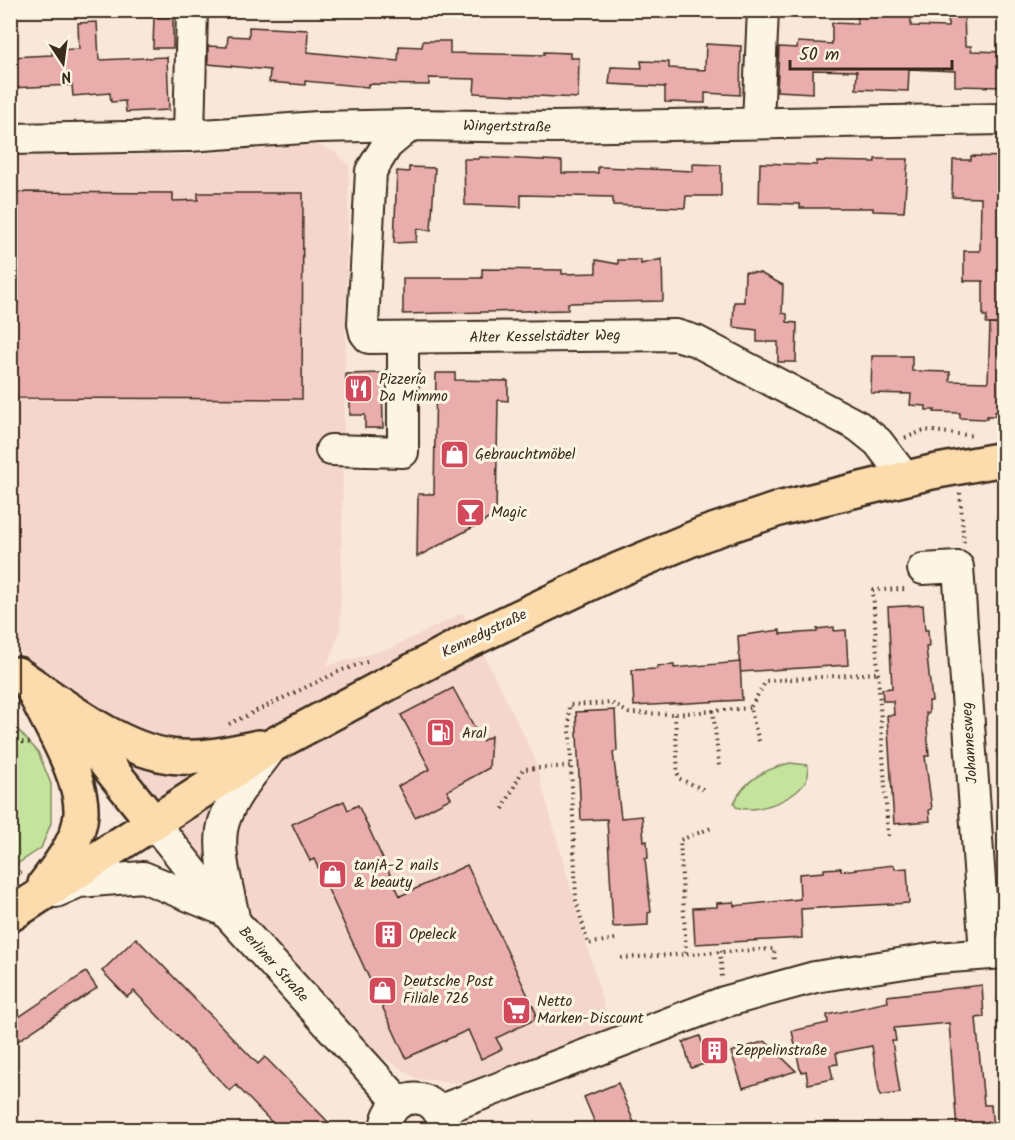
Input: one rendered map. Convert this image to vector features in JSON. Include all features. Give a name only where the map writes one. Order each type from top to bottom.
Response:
[{"type":"main road","name":"Kennedystraße","points":[[17,898],[153,822],[275,744],[502,624],[651,556],[704,534],[782,508],[1005,459]]},
{"type":"main road","points":[[20,677],[99,728],[135,746],[168,755],[201,758],[275,744]]},
{"type":"main road","points":[[20,677],[88,741],[153,822]]},
{"type":"main road","points":[[17,898],[71,845],[81,814],[79,793],[69,765],[20,677]]},
{"type":"street","points":[[189,136],[192,10]]},
{"type":"street","points":[[758,122],[763,10]]},
{"type":"street","name":"Wingertstraße","points":[[10,139],[189,136],[318,127],[411,125],[554,127],[1005,119]]},
{"type":"street","name":"Alter Kesselstädter Weg","points":[[411,125],[387,145],[370,171],[363,324],[369,338],[676,335],[696,341],[858,426],[878,442],[906,479]]},
{"type":"street","points":[[330,450],[403,453],[403,338]]},
{"type":"street","points":[[923,569],[958,567]]},
{"type":"street","name":"Johannesweg","points":[[958,567],[995,953]]},
{"type":"street","points":[[230,915],[222,830],[237,796],[275,744]]},
{"type":"street","name":"Berliner Straße","points":[[153,822],[230,915],[399,1102]]},
{"type":"street","points":[[17,898],[79,882],[143,877],[230,915]]},
{"type":"street","points":[[385,1130],[387,1116],[399,1102],[413,1098],[420,1099],[440,1120],[724,1002],[815,977],[995,953]]},
{"type":"path","points":[[958,468],[964,548],[958,567]]},
{"type":"path","points":[[888,836],[876,673],[873,590],[918,589],[923,569]]},
{"type":"path","points":[[759,741],[750,708],[766,681],[876,673]]},
{"type":"path","points":[[615,939],[588,944],[576,900],[569,705],[611,703],[629,713],[675,714],[750,708]]},
{"type":"path","points":[[713,710],[719,766]]},
{"type":"path","points":[[10,714],[26,732]]},
{"type":"path","points":[[675,714],[678,778],[707,791]]},
{"type":"path","points":[[10,741],[35,743],[30,738]]},
{"type":"path","points":[[503,809],[523,769],[571,766]]},
{"type":"path","points":[[686,953],[680,840],[714,827]]},
{"type":"path","points":[[17,898],[26,868]]},
{"type":"path","points":[[621,958],[774,949]]},
{"type":"shaded area","points":[[316,144],[335,152],[349,165],[340,630],[327,666],[391,648],[463,613],[533,754],[612,1035],[476,1079],[455,1083],[418,1079],[356,1041],[159,816],[11,640],[10,154],[185,155]]},
{"type":"green space","points":[[11,722],[38,752],[51,784],[51,823],[41,848],[11,868]]},
{"type":"green space","points":[[790,763],[807,765],[808,775],[804,785],[795,793],[771,805],[746,809],[736,807],[734,803],[750,781],[773,768]]},
{"type":"building","points":[[949,10],[964,10],[965,46],[971,46],[971,51],[1005,52],[1005,87],[955,86],[955,71],[909,69],[908,91],[856,89],[857,71],[813,70],[813,93],[777,91],[779,47],[797,48],[798,42],[832,44],[832,23],[857,24],[857,15],[911,17],[911,26],[948,27]]},
{"type":"building","points":[[154,17],[173,17],[173,48],[153,48]]},
{"type":"building","points":[[97,22],[99,60],[167,57],[169,110],[126,112],[125,101],[111,102],[110,93],[73,96],[72,85],[11,88],[10,57],[52,55],[52,50],[79,49],[78,23]]},
{"type":"building","points":[[249,27],[308,30],[307,52],[398,61],[399,46],[422,47],[423,41],[450,41],[450,53],[544,55],[544,52],[570,53],[570,58],[579,58],[578,98],[474,93],[475,79],[429,78],[429,85],[368,84],[368,87],[305,81],[305,85],[269,82],[270,70],[208,64],[208,46],[227,47],[228,36],[249,37]]},
{"type":"building","points":[[706,44],[741,46],[740,95],[705,93],[705,103],[665,102],[665,87],[609,84],[611,67],[642,68],[641,61],[669,62],[669,68],[705,70]]},
{"type":"building","points":[[971,156],[1005,157],[1005,324],[986,324],[987,316],[983,316],[983,281],[964,281],[964,251],[980,251],[981,198],[952,197],[953,160],[971,160]]},
{"type":"building","points":[[479,157],[562,161],[562,173],[598,173],[598,167],[693,171],[693,164],[721,165],[721,196],[686,196],[685,208],[613,205],[613,197],[521,195],[521,207],[465,205],[464,159],[479,159]]},
{"type":"building","points":[[875,159],[908,159],[904,212],[873,211],[873,208],[800,208],[800,204],[759,203],[760,163],[817,165],[817,161],[875,162]]},
{"type":"building","points":[[409,167],[435,168],[431,230],[417,229],[416,242],[394,243],[397,171],[409,172]]},
{"type":"building","points":[[10,192],[173,193],[173,201],[198,200],[198,193],[303,193],[302,399],[10,398]]},
{"type":"building","points":[[662,259],[663,301],[568,303],[568,310],[403,314],[403,278],[482,278],[482,269],[562,270],[562,274],[596,273],[596,260],[618,264],[618,260],[641,260],[641,264]]},
{"type":"building","points":[[745,272],[760,273],[783,285],[782,313],[787,314],[787,322],[797,323],[796,362],[778,362],[778,342],[757,342],[757,330],[733,327],[734,302],[744,302]]},
{"type":"building","points":[[990,324],[1005,325],[1005,411],[995,411],[995,416],[987,416],[987,419],[960,418],[960,413],[934,412],[935,410],[926,410],[926,406],[910,405],[911,394],[871,393],[872,356],[912,356],[912,371],[950,372],[950,381],[988,382]]},
{"type":"building","points":[[382,373],[383,428],[365,428],[365,415],[350,415],[350,391],[346,391],[346,374]]},
{"type":"building","points":[[436,373],[455,373],[455,380],[508,381],[508,401],[498,400],[496,515],[417,557],[418,494],[434,494]]},
{"type":"building","points":[[923,605],[925,630],[928,630],[929,647],[926,647],[932,701],[929,701],[929,713],[926,713],[929,756],[925,756],[932,809],[929,810],[930,821],[894,824],[887,715],[894,715],[893,701],[883,701],[882,689],[892,688],[888,607]]},
{"type":"building","points":[[834,627],[834,631],[846,630],[848,665],[740,672],[738,636],[780,630],[780,634],[817,632],[817,629]]},
{"type":"building","points":[[740,662],[742,700],[634,706],[632,670],[657,669],[657,666],[674,665],[674,668]]},
{"type":"building","points":[[453,688],[482,741],[491,736],[489,768],[447,791],[451,798],[415,817],[398,786],[430,769],[401,715]]},
{"type":"building","points":[[615,710],[617,751],[613,752],[621,818],[642,816],[644,842],[647,841],[648,858],[645,859],[651,912],[648,913],[648,925],[613,927],[607,819],[581,820],[576,712]]},
{"type":"building","points":[[344,801],[348,810],[358,805],[400,896],[467,865],[536,1013],[534,1020],[496,1038],[502,1049],[481,1059],[468,1030],[406,1058],[314,859],[310,861],[292,824]]},
{"type":"building","points":[[894,865],[895,869],[907,868],[909,903],[801,909],[802,938],[695,944],[693,908],[717,907],[717,903],[734,902],[734,906],[800,899],[799,874],[824,872],[824,869],[841,868],[841,871]]},
{"type":"building","points":[[136,938],[258,1064],[265,1057],[336,1130],[279,1130],[236,1085],[230,1091],[134,991],[127,997],[102,971]]},
{"type":"building","points":[[86,972],[97,988],[10,1046],[10,1023]]},
{"type":"building","points":[[982,985],[984,1017],[976,1018],[984,1105],[991,1105],[993,1130],[957,1130],[949,1023],[894,1028],[896,1041],[892,1041],[900,1093],[880,1096],[872,1046],[836,1053],[838,1064],[830,1065],[833,1079],[808,1084],[806,1071],[802,1072],[800,1069],[792,1031],[828,1023],[827,1015],[888,1002],[887,996]]},
{"type":"building","points":[[700,1036],[708,1063],[691,1068],[683,1042]]},
{"type":"building","points":[[765,1041],[796,1071],[743,1088],[731,1052]]},
{"type":"building","points":[[618,1083],[637,1130],[598,1130],[584,1097]]},
{"type":"place","name":"Pizzeria Da Mimmo","points":[[358,388]]},
{"type":"place","name":"Gebrauchtmöbel","points":[[454,454]]},
{"type":"place","name":"Magic","points":[[470,512]]},
{"type":"place","name":"Aral","points":[[441,733]]},
{"type":"place","name":"tanjA-Z nails & beauty","points":[[333,874]]},
{"type":"place","name":"Opeleck","points":[[388,934]]},
{"type":"place","name":"Deutsche Post Filiale 726","points":[[382,990]]},
{"type":"place","name":"Netto Marken-Discount","points":[[516,1010]]},
{"type":"place","name":"Zeppelinstraße","points":[[714,1050]]}]
